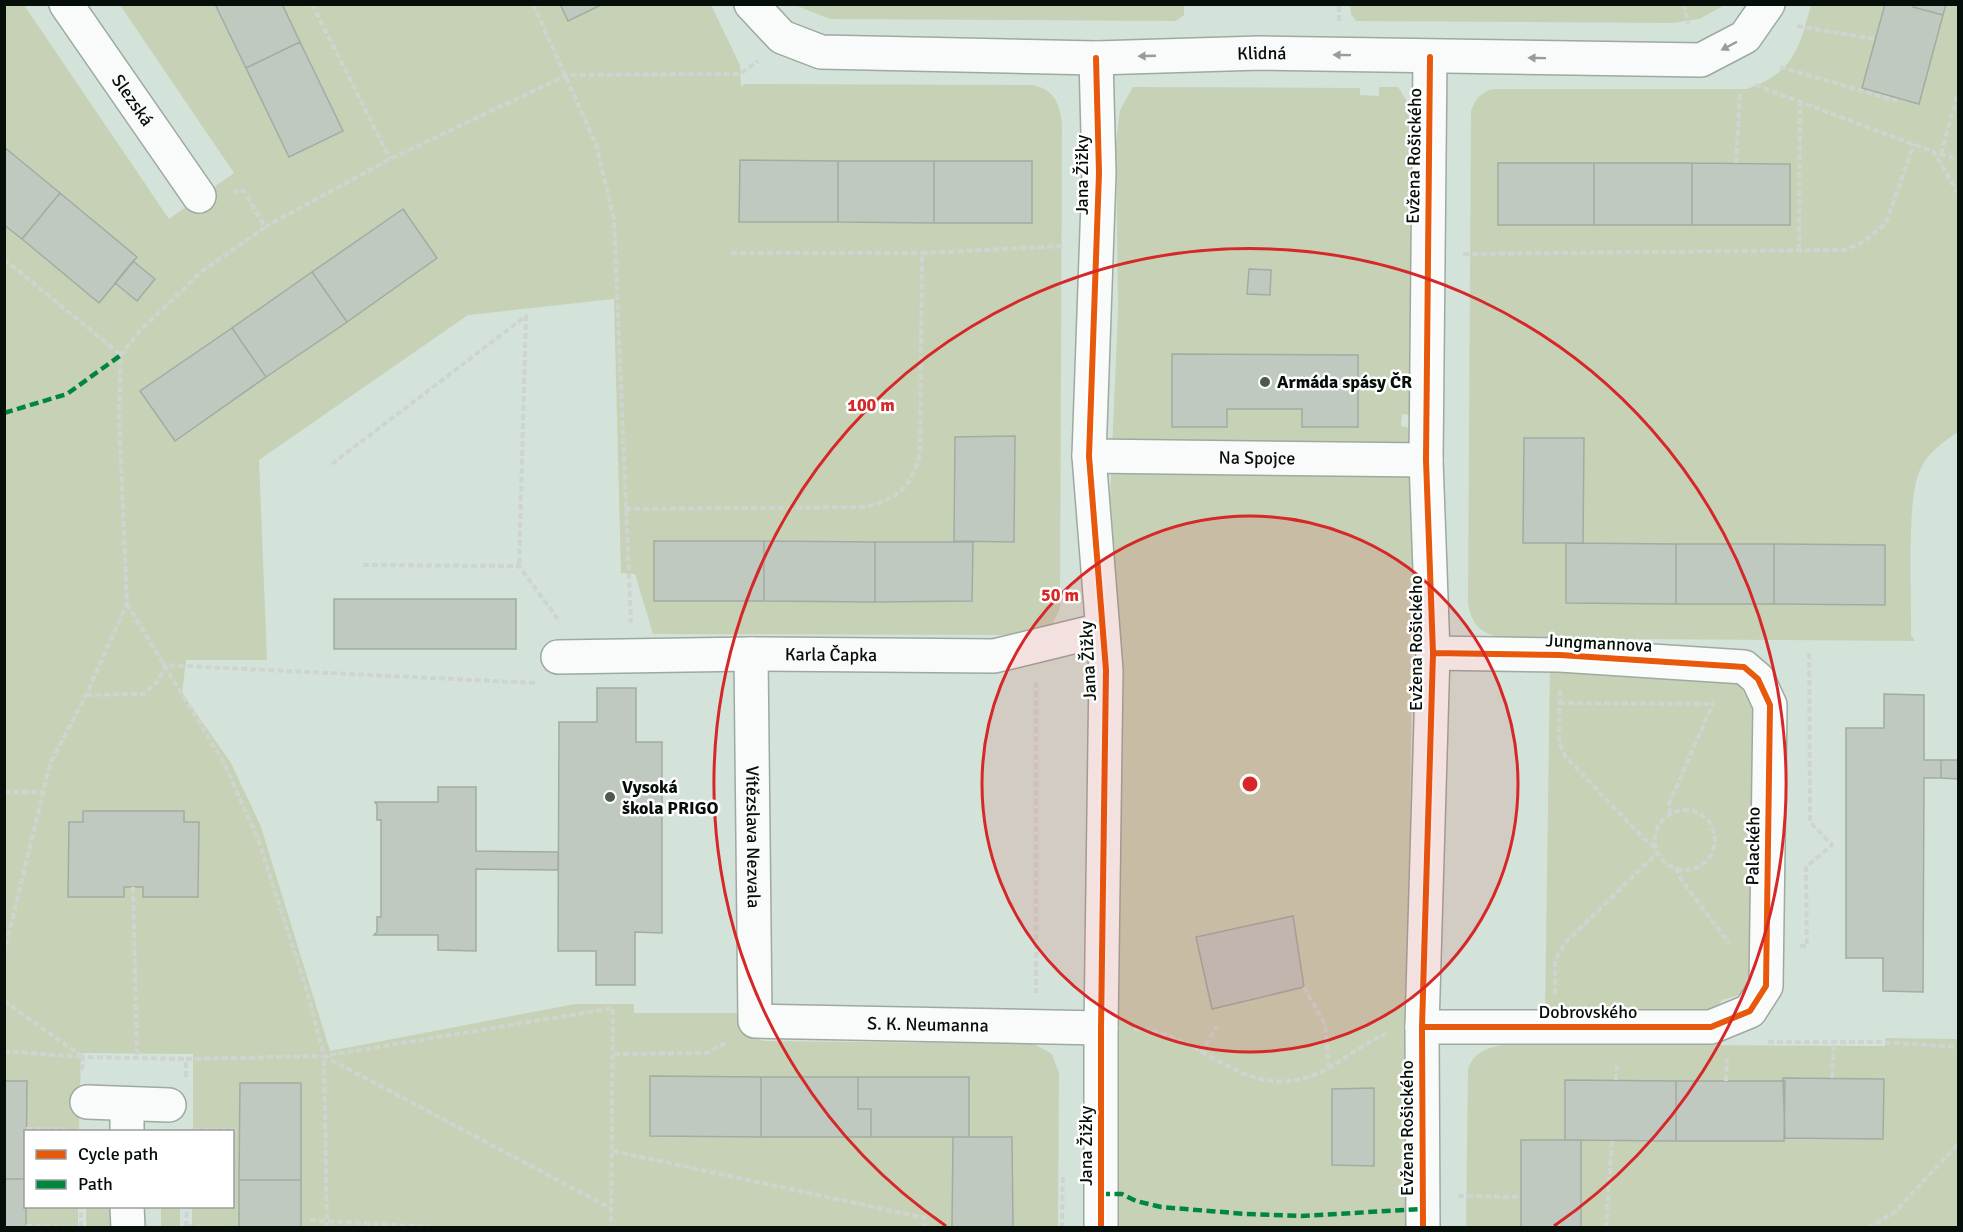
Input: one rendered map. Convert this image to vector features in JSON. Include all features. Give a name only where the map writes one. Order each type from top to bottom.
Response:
[{"type":"street","name":"Slezská","points":[[66,4],[199,196]]},
{"type":"street","name":"Klidná","points":[[751,4],[782,37],[821,52],[1095,58],[1260,53],[1701,60],[1745,37],[1768,4]]},
{"type":"street","name":"Evžena Rošického","points":[[1423,1227],[1422,1027],[1433,653],[1426,460],[1430,57]]},
{"type":"street","name":"Jana Žižky","points":[[1095,58],[1099,173],[1089,456],[1106,690],[1101,1028],[1101,1227]]},
{"type":"street","name":"Na Spojce","points":[[1089,456],[1426,460]]},
{"type":"street","name":"Karla Čapka","points":[[561,642],[751,654],[994,656],[1101,630]]},
{"type":"street","name":"Jungmannova","points":[[1433,653],[1560,655],[1744,672]]},
{"type":"street","name":"Vítězslava Nezvala","points":[[745,1029],[751,654]]},
{"type":"street","name":"Palackého","points":[[1744,672],[1770,705],[1766,986],[1750,1011]]},
{"type":"street","name":"Dobrovského","points":[[1422,1027],[1712,1027],[1750,1011]]},
{"type":"street","name":"S. K. Neumanna","points":[[745,1029],[1036,1026],[1101,1028]]},
{"type":"street","points":[[87,1102],[127,1118],[178,1094]]},
{"type":"street","points":[[128,1208],[128,1227]]},
{"type":"path","points":[[312,4],[390,159]]},
{"type":"path","points":[[533,4],[567,75],[596,144],[614,219],[631,625]]},
{"type":"path","points":[[1684,4],[1689,28]]},
{"type":"path","points":[[1797,26],[1875,39]]},
{"type":"path","points":[[4,954],[50,764],[87,695],[127,604],[119,416],[121,355],[140,332],[201,272],[266,227],[390,159],[567,75],[740,74],[765,56]]},
{"type":"path","points":[[1780,67],[1896,101]]},
{"type":"path","points":[[1755,85],[1934,152],[1959,159]]},
{"type":"path","points":[[1736,163],[1740,93]]},
{"type":"path","points":[[1941,154],[1959,93]]},
{"type":"path","points":[[1799,250],[1800,102]]},
{"type":"path","points":[[1454,254],[1845,250],[1865,241],[1886,223],[1914,144]]},
{"type":"path","points":[[1934,152],[1959,193]]},
{"type":"path","points":[[199,196],[244,191],[266,227]]},
{"type":"path","points":[[731,253],[922,253],[1066,246],[1066,235]]},
{"type":"path","points":[[625,509],[866,507],[888,501],[905,487],[915,471],[922,428],[922,253]]},
{"type":"path","points":[[4,259],[121,355]]},
{"type":"path","points":[[165,665],[538,683],[561,642],[519,566],[526,316],[332,464]]},
{"type":"path","points":[[363,565],[519,566]]},
{"type":"path","points":[[127,604],[225,765],[258,839],[307,991],[324,1056],[327,1227]]},
{"type":"path","points":[[1036,646],[1036,1026]]},
{"type":"path","points":[[1807,946],[1806,867],[1832,845],[1810,822],[1809,652]]},
{"type":"path","points":[[1560,655],[1559,741],[1565,756],[1644,839],[1655,847]]},
{"type":"path","points":[[87,695],[144,694],[159,680],[165,665]]},
{"type":"path","points":[[1670,813],[1669,804],[1713,704],[1744,672]]},
{"type":"path","points":[[1559,703],[1713,704]]},
{"type":"path","points":[[4,792],[43,792]]},
{"type":"path","points":[[1684,810],[1698,812],[1709,822],[1715,832],[1714,848],[1708,858],[1696,868],[1676,868],[1664,862],[1657,853],[1655,847],[1657,828],[1670,813],[1684,810]]},
{"type":"path","points":[[1555,1027],[1555,960],[1566,942],[1657,853]]},
{"type":"path","points":[[1676,868],[1682,881],[1723,932],[1734,950]]},
{"type":"path","points":[[133,887],[137,1058]]},
{"type":"path","points":[[1304,987],[1324,1025],[1329,1066]]},
{"type":"path","points":[[1554,989],[1566,989]]},
{"type":"path","points":[[4,1001],[82,1057],[4,1051]]},
{"type":"path","points":[[178,1094],[186,1059],[324,1056],[613,1008],[611,1227]]},
{"type":"path","points":[[1201,1053],[1217,1026]]},
{"type":"path","points":[[1101,1028],[1158,1032],[1244,1074],[1274,1081],[1298,1080],[1329,1066],[1384,1034],[1422,1027]]},
{"type":"path","points":[[614,1054],[707,1053],[745,1029]]},
{"type":"path","points":[[1763,1042],[1834,1042],[1959,1047]]},
{"type":"path","points":[[1832,1078],[1834,1042]]},
{"type":"path","points":[[324,1056],[612,1209]]},
{"type":"path","points":[[26,1129],[71,1130]]},
{"type":"path","points":[[234,1130],[239,1130]]},
{"type":"path","points":[[1606,1227],[1612,1140]]},
{"type":"path","points":[[1868,1227],[1895,1212],[1959,1144]]},
{"type":"path","points":[[613,1151],[925,1218],[925,1227]]},
{"type":"path","points":[[1062,1227],[1063,1170]]},
{"type":"path","points":[[1458,1185],[1458,1207]]},
{"type":"path","points":[[1458,1196],[1521,1197]]},
{"type":"path","points":[[26,1226],[81,1227],[81,1208]]},
{"type":"path","points":[[187,1208],[186,1227],[230,1227]]},
{"type":"path","points":[[310,1220],[430,1227]]},
{"type":"green space","points":[[1350,4],[1725,5],[1699,19],[1672,23],[1356,21],[1351,14]]},
{"type":"green space","points":[[5,5],[24,5],[169,219],[234,173],[120,5],[711,5],[740,65],[741,87],[744,84],[1032,85],[1051,94],[1060,110],[1062,124],[1060,608],[1051,627],[1032,635],[653,634],[635,574],[621,573],[614,299],[468,315],[259,460],[267,660],[186,660],[182,693],[231,763],[261,827],[330,1051],[575,1004],[634,1004],[634,1013],[736,1013],[752,1037],[764,1041],[1034,1044],[1052,1054],[1059,1073],[1058,1227],[192,1227],[192,1208],[234,1208],[234,1130],[193,1130],[193,1054],[81,1053],[79,1130],[24,1130],[24,1208],[78,1208],[78,1227],[5,1227]]},
{"type":"green space","points":[[795,5],[1184,5],[1184,15],[1176,21],[830,19]]},
{"type":"green space","points":[[1811,5],[1958,5],[1958,432],[1927,458],[1916,484],[1911,525],[1911,635],[1915,641],[1502,638],[1488,634],[1478,627],[1468,603],[1471,111],[1475,103],[1480,96],[1494,89],[1747,89],[1763,83],[1785,67],[1798,46]]},
{"type":"green space","points":[[1133,87],[1360,88],[1360,95],[1379,96],[1379,87],[1398,87],[1411,108],[1412,415],[1402,414],[1401,426],[1411,428],[1413,492],[1407,1227],[1113,1227],[1110,498],[1118,311],[1116,142],[1120,110]]},
{"type":"green space","points":[[1550,664],[1721,669],[1747,691],[1760,728],[1756,990],[1722,1000],[1708,1022],[1545,1017]]},
{"type":"green space","points":[[1885,1038],[1958,1039],[1958,1227],[1466,1228],[1468,1069],[1480,1052],[1486,1049],[1513,1044],[1885,1046]]},
{"type":"green space","points":[[86,1208],[112,1208],[112,1227],[86,1228]]},
{"type":"green space","points":[[161,1208],[180,1208],[180,1227],[161,1227]]},
{"type":"building","points":[[215,4],[282,4],[300,42],[246,68]]},
{"type":"building","points":[[560,4],[603,4],[568,21]]},
{"type":"building","points":[[1885,4],[1914,4],[1913,7],[1943,15],[1919,104],[1862,88]]},
{"type":"building","points":[[1914,4],[1946,4],[1943,15],[1913,7]]},
{"type":"building","points":[[300,42],[343,131],[289,157],[246,68]]},
{"type":"building","points":[[4,147],[60,193],[22,239],[4,225]]},
{"type":"building","points":[[740,160],[838,161],[838,222],[739,222]]},
{"type":"building","points":[[838,161],[934,161],[934,223],[838,222]]},
{"type":"building","points":[[934,161],[1032,161],[1032,223],[934,223]]},
{"type":"building","points":[[1498,163],[1594,163],[1594,225],[1498,225]]},
{"type":"building","points":[[1594,163],[1692,163],[1692,225],[1594,225]]},
{"type":"building","points":[[1692,163],[1790,164],[1790,225],[1692,225]]},
{"type":"building","points":[[60,193],[137,257],[99,303],[22,239]]},
{"type":"building","points":[[403,209],[437,258],[347,322],[312,272]]},
{"type":"building","points":[[133,261],[155,279],[137,301],[115,283]]},
{"type":"building","points":[[1249,269],[1271,270],[1270,295],[1247,294]]},
{"type":"building","points":[[312,272],[347,322],[266,377],[232,328]]},
{"type":"building","points":[[232,328],[266,377],[175,441],[140,391]]},
{"type":"building","name":"Armáda spásy ČR","points":[[1172,354],[1358,355],[1358,427],[1302,427],[1302,409],[1227,409],[1227,427],[1172,427]]},
{"type":"building","points":[[1015,436],[1014,542],[954,541],[955,437]]},
{"type":"building","points":[[1524,438],[1584,438],[1583,543],[1523,543]]},
{"type":"building","points":[[654,541],[764,541],[764,601],[654,601]]},
{"type":"building","points":[[764,541],[875,542],[875,602],[764,601]]},
{"type":"building","points":[[875,542],[973,542],[972,601],[875,602]]},
{"type":"building","points":[[1566,543],[1676,544],[1676,604],[1566,603]]},
{"type":"building","points":[[1676,544],[1774,544],[1774,604],[1676,604]]},
{"type":"building","points":[[1774,544],[1885,545],[1885,605],[1774,604]]},
{"type":"building","points":[[334,599],[516,599],[516,649],[334,649]]},
{"type":"building","name":"Vysoká škola PRIGO","points":[[597,688],[636,688],[636,742],[662,742],[662,933],[635,932],[635,985],[596,985],[596,951],[558,951],[559,722],[597,722]]},
{"type":"building","points":[[1884,694],[1924,695],[1924,760],[1941,760],[1941,778],[1924,778],[1923,992],[1883,991],[1883,958],[1846,958],[1846,728],[1884,728]]},
{"type":"building","points":[[1941,760],[1958,760],[1958,779],[1941,778]]},
{"type":"building","points":[[438,787],[476,787],[476,851],[558,852],[558,870],[476,869],[476,951],[438,950],[438,935],[374,935],[377,932],[377,917],[381,917],[381,820],[377,820],[375,802],[438,802]]},
{"type":"building","points":[[83,811],[184,811],[184,822],[199,822],[198,897],[143,897],[143,887],[124,887],[124,897],[68,897],[69,822],[83,822]]},
{"type":"building","points":[[1293,916],[1304,987],[1212,1009],[1196,937]]},
{"type":"building","points":[[650,1076],[761,1077],[761,1137],[650,1136]]},
{"type":"building","points":[[761,1077],[858,1077],[858,1109],[871,1109],[871,1137],[761,1137]]},
{"type":"building","points":[[858,1077],[969,1077],[969,1137],[871,1137],[871,1109],[858,1109]]},
{"type":"building","points":[[1783,1078],[1884,1079],[1883,1139],[1785,1138]]},
{"type":"building","points":[[1565,1080],[1676,1081],[1676,1141],[1565,1140]]},
{"type":"building","points":[[4,1081],[27,1081],[24,1179],[4,1179]]},
{"type":"building","points":[[1676,1081],[1785,1081],[1784,1141],[1676,1141]]},
{"type":"building","points":[[240,1083],[301,1083],[301,1180],[239,1180]]},
{"type":"building","points":[[1374,1088],[1374,1166],[1332,1165],[1332,1089]]},
{"type":"building","points":[[953,1137],[1012,1137],[1013,1228],[952,1228]]},
{"type":"building","points":[[1521,1140],[1581,1140],[1581,1228],[1521,1228]]},
{"type":"building","points":[[4,1179],[24,1179],[26,1228],[4,1228]]},
{"type":"building","points":[[239,1180],[301,1180],[301,1228],[239,1228]]},
{"type":"marked path","points":[[4,413],[67,394],[121,355]]},
{"type":"marked path","points":[[1101,1194],[1122,1194],[1136,1201],[1161,1207],[1246,1214],[1301,1216],[1422,1209]]},
{"type":"cycle path","points":[[1423,1228],[1422,1027],[1433,653],[1426,460],[1430,57]]},
{"type":"cycle path","points":[[1096,58],[1099,173],[1089,456],[1106,670],[1101,1228]]},
{"type":"cycle path","points":[[1422,1027],[1711,1027],[1750,1011],[1766,986],[1770,705],[1758,679],[1744,667],[1560,655],[1433,653]]},
{"type":"place","name":"Armáda spásy ČR","points":[[1265,382]]},
{"type":"place","name":"Vysoká škola PRIGO","points":[[610,797]]}]
